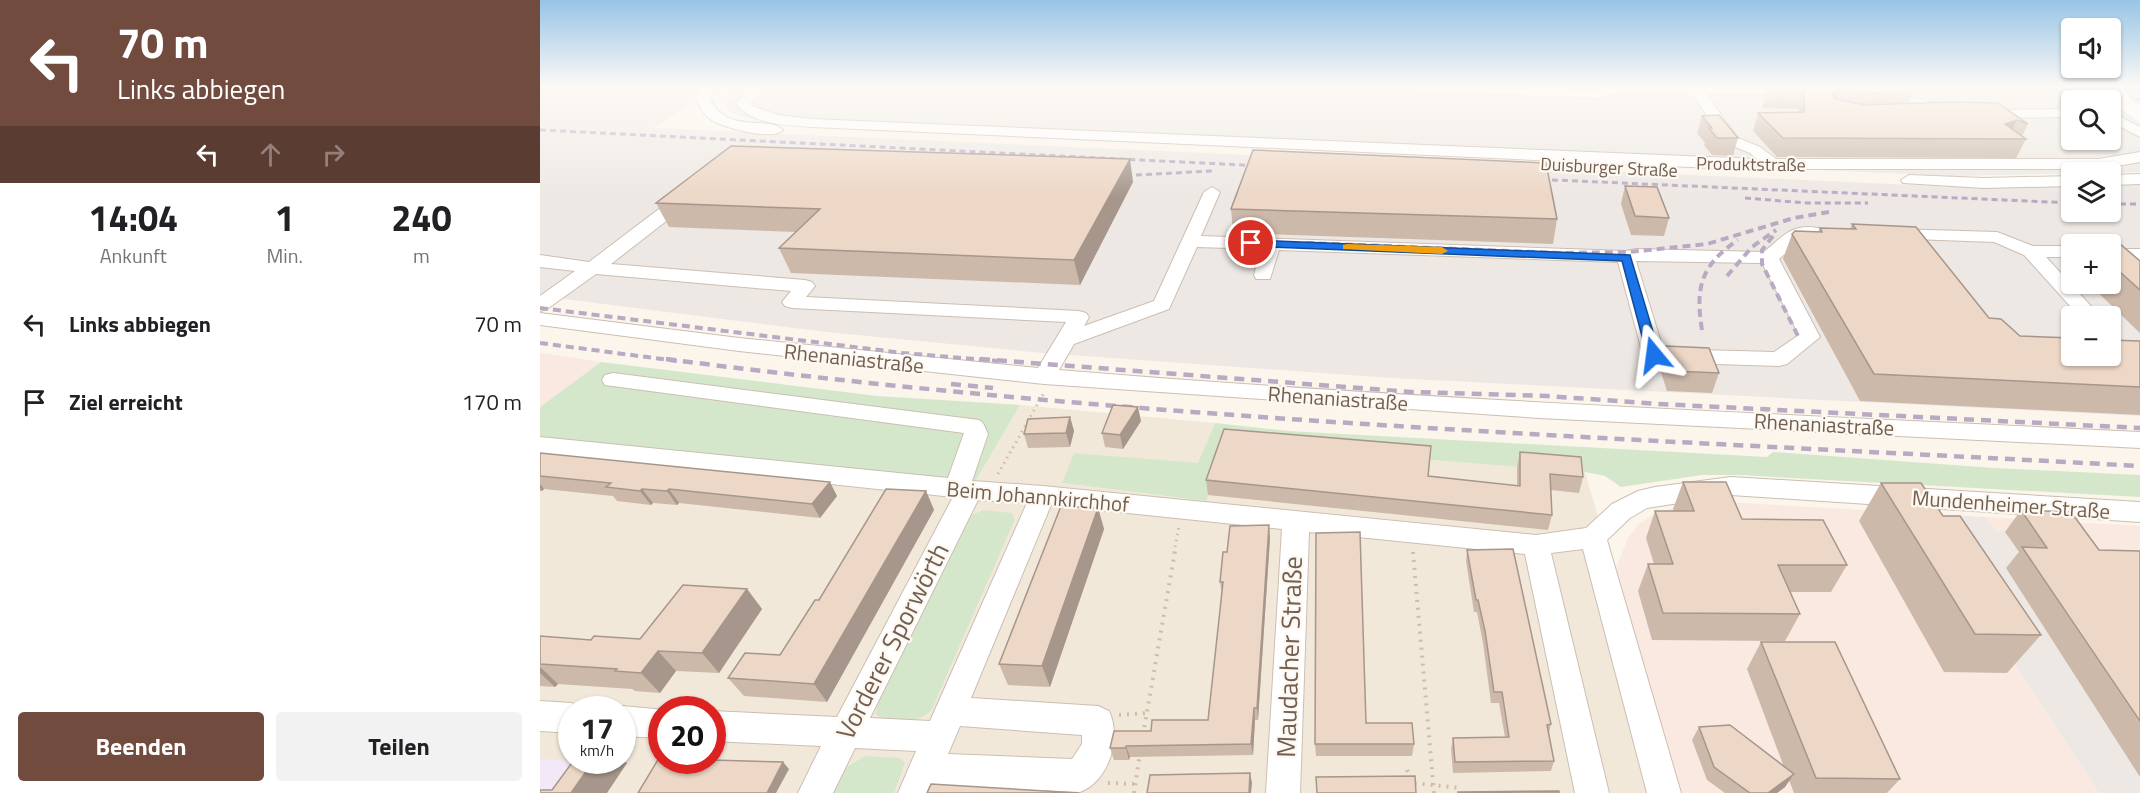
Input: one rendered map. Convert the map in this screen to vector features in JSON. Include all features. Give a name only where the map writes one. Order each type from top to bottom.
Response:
[{"type":"street","name":"Duisburger Straße","points":[[737,124],[751,128],[778,130],[1954,182],[2061,181]]},
{"type":"street","name":"Produktstraße","points":[[848,124],[1772,164],[1867,166],[2099,164],[2140,157]]},
{"type":"street","points":[[1721,124],[1733,141],[1755,150],[1772,164]]},
{"type":"street","points":[[2126,124],[2140,133]]},
{"type":"street","points":[[2018,150],[2042,165]]},
{"type":"street","points":[[2121,180],[2140,179]]},
{"type":"street","points":[[540,304],[631,241],[699,186]]},
{"type":"street","points":[[1067,339],[1162,305],[1212,192]]},
{"type":"street","points":[[1190,241],[1626,257],[1636,255],[1769,258],[1799,232],[1834,233]]},
{"type":"street","points":[[1869,234],[1997,237],[2030,251],[2061,252]]},
{"type":"street","points":[[1263,275],[1271,244]]},
{"type":"street","points":[[2030,251],[2081,306]]},
{"type":"street","points":[[2121,254],[2140,255]]},
{"type":"street","points":[[1626,257],[1654,355],[1779,359],[1810,337],[1769,258]]},
{"type":"street","points":[[540,261],[592,268],[805,286],[792,302],[1079,317],[1046,382]]},
{"type":"street","name":"Rhenaniastraße","points":[[540,319],[1046,382],[2140,440]]},
{"type":"street","name":"Vorderer Sporwörth","points":[[613,380],[971,426],[975,429],[972,490],[815,793]]},
{"type":"street","name":"Beim Johannkirchhof","points":[[540,445],[1536,545]]},
{"type":"street","name":"Mundenheimer Straße","points":[[1593,537],[1620,511],[1638,501],[1688,490],[1731,486],[2140,512]]},
{"type":"street","points":[[726,727],[844,734],[944,724],[1098,721],[1098,748],[1080,776],[920,781],[944,724],[1043,495]]},
{"type":"street","name":"Maudacher Straße","points":[[1283,793],[1296,521]]},
{"type":"street","points":[[1592,793],[1536,545],[1593,537],[1664,793]]},
{"type":"street","points":[[540,716],[558,717]]},
{"type":"path","points":[[972,490],[1046,382]]},
{"type":"path","points":[[1412,532],[1434,793]]},
{"type":"path","points":[[1134,793],[1176,535]]},
{"type":"path","points":[[1127,712],[1147,713]]},
{"type":"path","points":[[1407,770],[1413,783],[1461,788]]},
{"type":"path","points":[[1114,784],[1136,784]]},
{"type":"shaded area","points":[[540,124],[660,124],[654,128],[1958,187],[2061,185],[2061,222],[2121,222],[2121,184],[2140,185],[2140,416],[1391,378],[1043,353],[826,332],[540,296]]},
{"type":"shaded area","points":[[805,124],[2061,124],[2061,150],[2121,150],[2121,124],[2140,124],[2140,172],[2121,172],[2121,162],[2061,162],[2061,174],[1954,176]]},
{"type":"shaded area","points":[[540,353],[601,362],[540,407]]},
{"type":"shaded area","points":[[1020,405],[1215,423],[1198,464],[1074,453],[1062,483],[1205,501],[1226,444],[1585,472],[1679,793],[540,793],[540,444],[975,482]]},
{"type":"shaded area","points":[[1721,502],[1916,513],[2099,793],[1679,793],[1614,573],[1628,538],[1639,524],[1656,513],[1687,504]]},
{"type":"shaded area","points":[[1916,513],[1985,517],[1995,531],[2005,532],[2030,569],[2140,573],[2140,793],[2099,793]]},
{"type":"shaded area","points":[[1985,517],[2140,526],[2140,573],[1995,531]]},
{"type":"shaded area","points":[[540,759],[558,760],[558,774],[620,774],[607,793],[540,793]]},
{"type":"green space","points":[[601,362],[877,396],[1020,405],[975,482],[540,437],[540,407]]},
{"type":"green space","points":[[1215,423],[1288,431],[1767,457],[1773,452],[1994,468],[2140,475],[2140,497],[1739,475],[1702,475],[1621,487],[1605,476],[1585,472],[1226,444],[1206,501],[1062,483],[1074,453],[1198,463]]},
{"type":"green space","points":[[983,510],[1012,513],[1015,519],[932,709],[915,719],[881,718],[876,714],[878,700],[968,517]]},
{"type":"green space","points":[[865,756],[900,758],[905,763],[894,793],[825,793],[838,769],[845,768]]},
{"type":"building","points":[[1709,124],[1726,124],[1738,138],[1717,138],[1709,128],[1712,128]]},
{"type":"building","points":[[1769,124],[2005,124],[2026,139],[1783,138]]},
{"type":"building","points":[[731,146],[1130,159],[1074,260],[779,248],[820,209],[656,203]]},
{"type":"building","points":[[1253,150],[1546,163],[1557,219],[1231,209]]},
{"type":"building","points":[[1625,186],[1657,187],[1669,218],[1635,216]]},
{"type":"building","points":[[1852,224],[1916,227],[1989,318],[2001,319],[2020,336],[2061,338],[2061,366],[2121,366],[2121,340],[2140,341],[2140,387],[1874,374],[1792,234],[1795,231],[1822,232],[1820,228],[1856,229]]},
{"type":"building","points":[[2121,245],[2140,261],[2140,290],[2121,273]]},
{"type":"building","points":[[1665,346],[1709,348],[1719,373],[1673,371]]},
{"type":"building","points":[[1113,405],[1138,407],[1120,435],[1102,433]]},
{"type":"building","points":[[1070,417],[1066,433],[1024,434],[1028,419]]},
{"type":"building","points":[[1224,429],[1431,446],[1428,476],[1520,486],[1520,452],[1581,457],[1583,477],[1550,474],[1552,515],[1206,480]]},
{"type":"building","points":[[540,453],[830,482],[812,504],[669,489],[667,491],[642,489],[640,491],[606,487],[611,483],[540,476]]},
{"type":"building","points":[[1683,482],[1726,482],[1742,519],[1823,520],[1847,565],[1778,565],[1800,614],[1663,613],[1648,564],[1673,564],[1655,511],[1694,511]]},
{"type":"building","points":[[1881,483],[1921,483],[1943,516],[1960,516],[2041,635],[1975,634]]},
{"type":"building","points":[[886,489],[926,491],[814,684],[728,678],[745,653],[780,655],[815,600],[819,600]]},
{"type":"building","points":[[1061,506],[1098,508],[1042,666],[999,664]]},
{"type":"building","points":[[2021,510],[2071,512],[2099,550],[2140,551],[2140,721],[2022,547],[2047,548]]},
{"type":"building","points":[[1269,525],[1257,708],[1254,708],[1251,744],[1110,748],[1114,731],[1151,731],[1152,720],[1208,720],[1223,582],[1220,582],[1223,552],[1227,552],[1230,526]]},
{"type":"building","points":[[1360,532],[1366,723],[1412,723],[1414,744],[1315,744],[1316,533]]},
{"type":"building","points":[[1513,549],[1551,724],[1547,725],[1554,761],[1455,762],[1453,738],[1509,737],[1502,692],[1494,692],[1485,631],[1478,600],[1476,600],[1467,550]]},
{"type":"building","points":[[683,585],[747,589],[702,653],[658,651],[641,673],[615,671],[617,669],[540,664],[540,636],[591,640],[594,636],[640,639]]},
{"type":"building","points":[[1761,642],[1835,642],[1900,779],[1816,778]]},
{"type":"building","points":[[1730,725],[1794,774],[1768,793],[1750,793],[1714,767],[1699,727]]},
{"type":"building","points":[[726,760],[783,762],[767,793],[638,793],[649,774],[726,774]]},
{"type":"building","points":[[1250,773],[1249,793],[1147,793],[1150,775]]},
{"type":"building","points":[[564,774],[584,774],[571,793],[540,793],[540,790],[552,790]]},
{"type":"building","points":[[1415,776],[1416,793],[1317,793],[1316,777]]},
{"type":"building","points":[[931,784],[1079,793],[927,793]]},
{"type":"building","points":[[1559,791],[1559,793],[1458,793],[1458,792]]},
{"type":"railway","points":[[540,130],[1262,166]]},
{"type":"railway","points":[[1116,176],[1212,171]]},
{"type":"railway","points":[[1532,179],[2061,203]]},
{"type":"railway","points":[[1745,198],[1807,203],[1868,203]]},
{"type":"railway","points":[[2121,204],[2140,204]]},
{"type":"railway","points":[[1306,243],[1561,253],[1629,252],[1707,244],[1794,218],[1829,212]]},
{"type":"railway","points":[[1727,276],[1752,247],[1776,230]]},
{"type":"railway","points":[[1773,236],[1762,250],[1762,264],[1798,336]]},
{"type":"railway","points":[[1702,330],[1699,301],[1704,278],[1716,259],[1738,240]]},
{"type":"railway","points":[[540,308],[903,353],[998,361]]},
{"type":"railway","points":[[540,343],[677,361]]},
{"type":"railway","points":[[666,359],[850,381],[1218,414],[1586,437],[2140,466]]},
{"type":"railway","points":[[980,359],[1411,392],[1547,396],[1659,404],[2140,428]]},
{"type":"railway","points":[[951,384],[993,388]]},
{"type":"slow traffic","points":[[1347,247],[1442,251]]},
{"type":"route","points":[[1251,243],[1626,257],[1654,355]]}]
